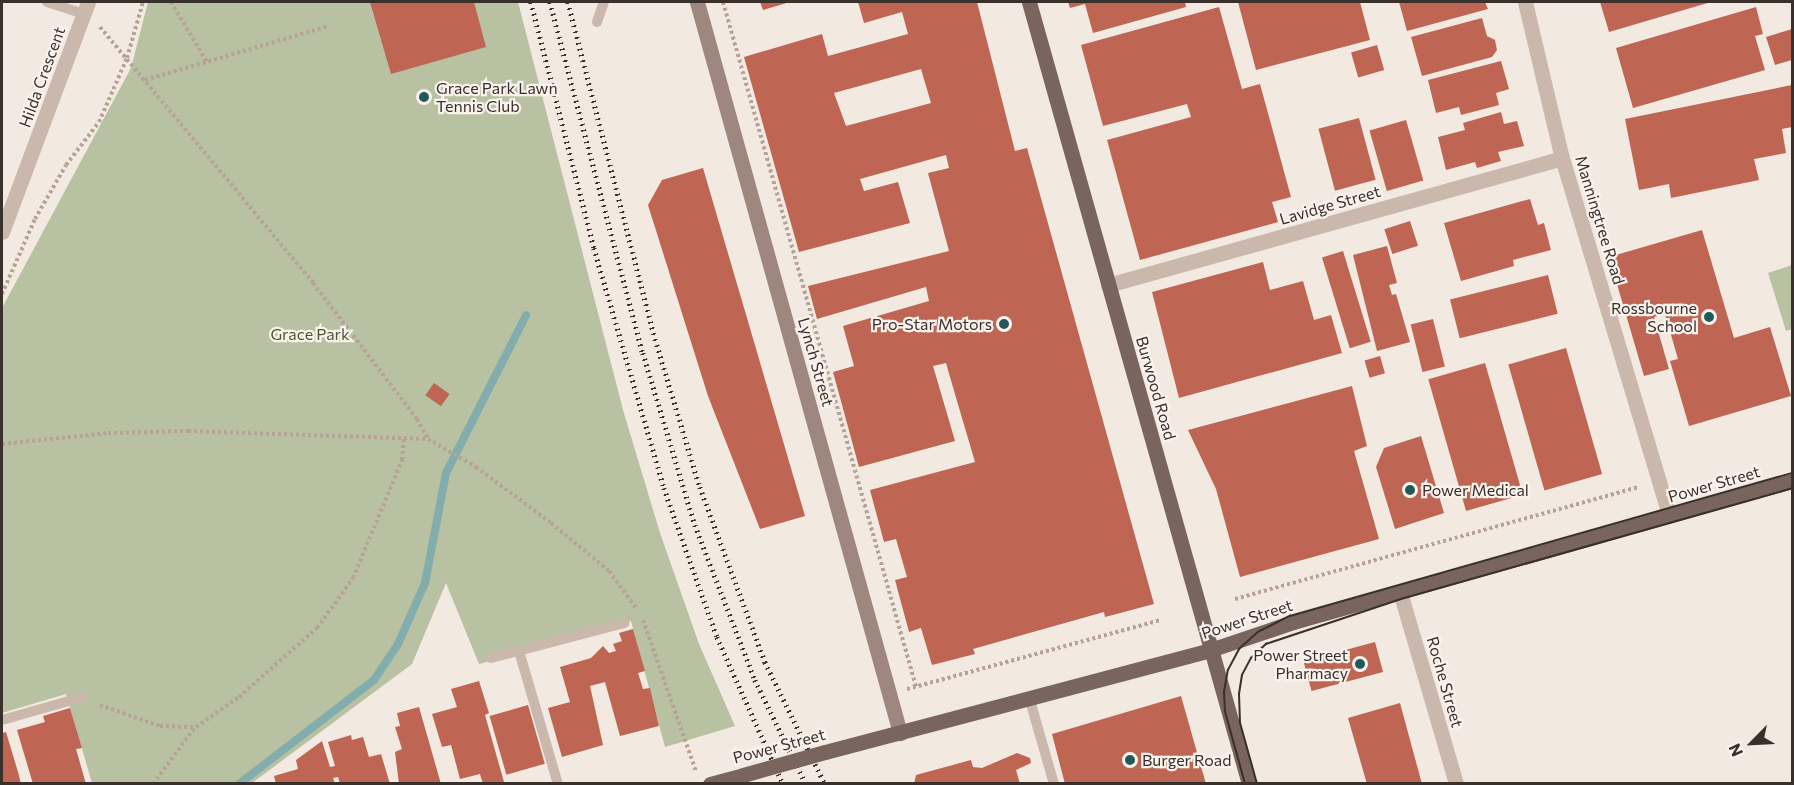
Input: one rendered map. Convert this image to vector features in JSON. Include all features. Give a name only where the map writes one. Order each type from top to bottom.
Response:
[{"type":"main road","name":"Burwood Road","points":[[1029,2],[1249,783]]},
{"type":"main road","name":"Power Street","points":[[710,783],[1210,650],[1400,592],[1792,481]]},
{"type":"street","name":"Lynch Street","points":[[697,2],[900,733]]},
{"type":"street","name":"Manningtree Road","points":[[1525,2],[1562,158],[1669,515]]},
{"type":"street","name":"Hilda Crescent","points":[[2,232],[86,8]]},
{"type":"street","name":"Lavidge Street","points":[[1108,285],[1562,158]]},
{"type":"street","name":"Roche Street","points":[[1400,592],[1456,783]]},
{"type":"lane","points":[[47,2],[86,8]]},
{"type":"lane","points":[[597,22],[604,2]]},
{"type":"lane","points":[[492,658],[624,623]]},
{"type":"lane","points":[[519,651],[558,783]]},
{"type":"lane","points":[[2,720],[83,697]]},
{"type":"lane","points":[[1029,697],[1054,783]]},
{"type":"path","points":[[2,294],[35,219],[66,165],[99,122],[127,58],[143,2]]},
{"type":"path","points":[[171,2],[207,62]]},
{"type":"path","points":[[723,2],[916,687]]},
{"type":"path","points":[[86,8],[313,282],[417,418],[428,439]]},
{"type":"path","points":[[145,80],[328,26]]},
{"type":"path","points":[[2,444],[108,433],[188,431],[428,439],[440,443],[476,467]]},
{"type":"path","points":[[153,783],[196,727],[239,697],[331,612],[353,579],[375,529],[402,460],[404,439]]},
{"type":"path","points":[[1235,598],[1659,482]]},
{"type":"path","points":[[889,694],[1161,620]]},
{"type":"path","points":[[83,697],[136,720],[160,726],[196,727]]},
{"type":"green space","name":"Grace Park","points":[[148,2],[518,2],[623,410],[660,533],[699,644],[735,726],[665,747],[631,621],[479,664],[446,583],[412,664],[252,783],[92,783],[66,694],[2,713],[2,308],[131,68]]},
{"type":"green space","points":[[1792,265],[1792,329],[1786,331],[1768,273]]},
{"type":"building","points":[[370,2],[474,2],[486,47],[391,74]]},
{"type":"building","points":[[760,2],[790,2],[763,10]]},
{"type":"building","points":[[858,2],[977,2],[1015,151],[1027,148],[1154,604],[1105,617],[1104,612],[973,649],[975,654],[932,665],[921,628],[909,632],[895,580],[907,577],[896,539],[884,542],[870,490],[975,462],[946,363],[933,366],[955,441],[859,467],[833,372],[854,366],[843,326],[929,301],[926,287],[817,319],[808,286],[949,251],[928,173],[949,168],[946,155],[860,179],[864,191],[898,182],[910,223],[799,252],[744,57],[822,34],[828,56],[908,34],[902,12],[864,23]],"holes":[[[921,69],[931,103],[846,126],[834,93]]]},
{"type":"building","points":[[1068,2],[1185,2],[1186,7],[1093,33],[1085,4],[1070,8]]},
{"type":"building","points":[[1238,2],[1360,2],[1370,40],[1256,70]]},
{"type":"building","points":[[1399,2],[1485,2],[1488,9],[1407,31]]},
{"type":"building","points":[[1600,2],[1711,2],[1609,32]]},
{"type":"building","points":[[1219,7],[1242,89],[1260,84],[1291,197],[1272,202],[1278,222],[1140,260],[1107,140],[1191,117],[1187,104],[1103,126],[1081,45]]},
{"type":"building","points":[[1756,7],[1763,34],[1755,36],[1765,70],[1633,108],[1616,48]]},
{"type":"building","points":[[1482,18],[1487,36],[1495,40],[1497,50],[1492,57],[1422,76],[1411,37]]},
{"type":"building","points":[[1792,29],[1792,60],[1775,65],[1766,37]]},
{"type":"building","points":[[1377,45],[1384,70],[1358,77],[1351,52]]},
{"type":"building","points":[[1501,61],[1509,89],[1496,93],[1499,105],[1461,115],[1459,107],[1436,113],[1428,80]]},
{"type":"building","points":[[1792,85],[1792,127],[1782,129],[1786,153],[1754,159],[1759,180],[1671,198],[1669,184],[1639,190],[1625,119]]},
{"type":"building","points":[[1501,112],[1504,124],[1517,121],[1524,146],[1498,152],[1501,161],[1477,168],[1475,162],[1446,170],[1438,137],[1465,130],[1463,123]]},
{"type":"building","points":[[1359,118],[1376,180],[1335,191],[1318,129]]},
{"type":"building","points":[[1406,120],[1423,181],[1387,191],[1369,130]]},
{"type":"building","points":[[703,168],[805,516],[760,529],[708,396],[648,205],[662,180]]},
{"type":"building","points":[[1530,199],[1538,225],[1544,223],[1551,250],[1513,260],[1514,266],[1461,281],[1444,223]]},
{"type":"building","points":[[1410,221],[1418,246],[1392,254],[1384,229]]},
{"type":"building","points":[[1702,230],[1734,338],[1770,327],[1791,396],[1689,426],[1670,361],[1678,359],[1665,314],[1654,317],[1669,369],[1644,376],[1609,257]]},
{"type":"building","points":[[1387,246],[1397,283],[1389,285],[1392,295],[1396,294],[1410,342],[1377,351],[1353,255]]},
{"type":"building","points":[[1343,251],[1371,342],[1350,348],[1322,257]]},
{"type":"building","points":[[1263,262],[1270,290],[1303,281],[1314,320],[1331,315],[1342,353],[1179,398],[1152,292]]},
{"type":"building","points":[[1548,275],[1558,314],[1460,338],[1450,299]]},
{"type":"building","points":[[1433,319],[1445,367],[1423,372],[1411,325]]},
{"type":"building","points":[[1566,348],[1602,474],[1544,490],[1508,365]]},
{"type":"building","points":[[1380,356],[1385,373],[1370,378],[1365,360]]},
{"type":"building","points":[[1485,363],[1523,495],[1466,511],[1428,379]]},
{"type":"building","points":[[434,383],[450,394],[441,406],[425,395]]},
{"type":"building","points":[[1352,386],[1367,446],[1354,451],[1379,539],[1240,577],[1216,489],[1188,430]]},
{"type":"building","name":"Power Medical","points":[[1421,436],[1444,513],[1395,529],[1376,467],[1384,448]]},
{"type":"building","points":[[633,629],[645,671],[638,673],[643,689],[650,688],[659,726],[620,736],[605,682],[590,686],[603,745],[562,757],[548,708],[570,702],[560,667],[591,658],[603,646],[609,653],[616,651],[613,644],[622,641],[619,633]]},
{"type":"building","points":[[1375,642],[1383,672],[1312,691],[1304,661]]},
{"type":"building","points":[[479,681],[489,713],[485,715],[504,782],[500,784],[483,784],[480,774],[460,779],[451,745],[442,747],[432,714],[457,707],[451,689]]},
{"type":"building","points":[[1181,696],[1206,784],[1065,784],[1052,734]]},
{"type":"building","points":[[1400,703],[1422,784],[1367,784],[1348,718]]},
{"type":"building","points":[[528,705],[545,764],[506,775],[490,716]]},
{"type":"building","points":[[419,707],[441,784],[399,784],[395,752],[402,749],[395,727],[400,726],[397,713]]},
{"type":"building","points":[[70,708],[82,748],[76,749],[86,784],[33,784],[17,730],[45,722],[43,716]]},
{"type":"building","points":[[6,732],[21,784],[2,784],[2,733]]},
{"type":"building","points":[[351,735],[352,740],[363,737],[369,757],[381,754],[390,784],[340,784],[338,777],[333,778],[335,784],[276,784],[274,776],[298,769],[296,760],[322,741],[330,767],[335,766],[328,742]]},
{"type":"building","points":[[1017,753],[1030,758],[1031,763],[1016,770],[1020,784],[914,784],[916,775],[971,760],[973,767],[982,768]]},
{"type":"waterway","points":[[239,784],[374,680],[398,644],[425,583],[446,473],[526,315]]},
{"type":"tram line","points":[[1245,784],[1225,712],[1224,692],[1228,670],[1239,649],[1258,632],[1290,616],[1792,473]]},
{"type":"tram line","points":[[1257,784],[1240,723],[1239,694],[1242,675],[1251,658],[1266,644],[1401,599],[1792,488]]},
{"type":"railway","points":[[531,2],[594,248],[664,488],[717,637],[783,784]]},
{"type":"railway","points":[[550,2],[643,353],[695,525],[755,680],[806,784]]},
{"type":"railway","points":[[568,2],[657,345],[700,487],[765,662],[825,784]]},
{"type":"place","name":"Grace Park Lawn Tennis Club","points":[[424,97]]},
{"type":"place","name":"Rossbourne School","points":[[1709,317]]},
{"type":"place","name":"Pro-Star Motors","points":[[1004,324]]},
{"type":"place","name":"Power Medical","points":[[1410,490]]},
{"type":"place","name":"Power Street Pharmacy","points":[[1360,664]]},
{"type":"place","name":"Burger Road","points":[[1130,760]]}]
